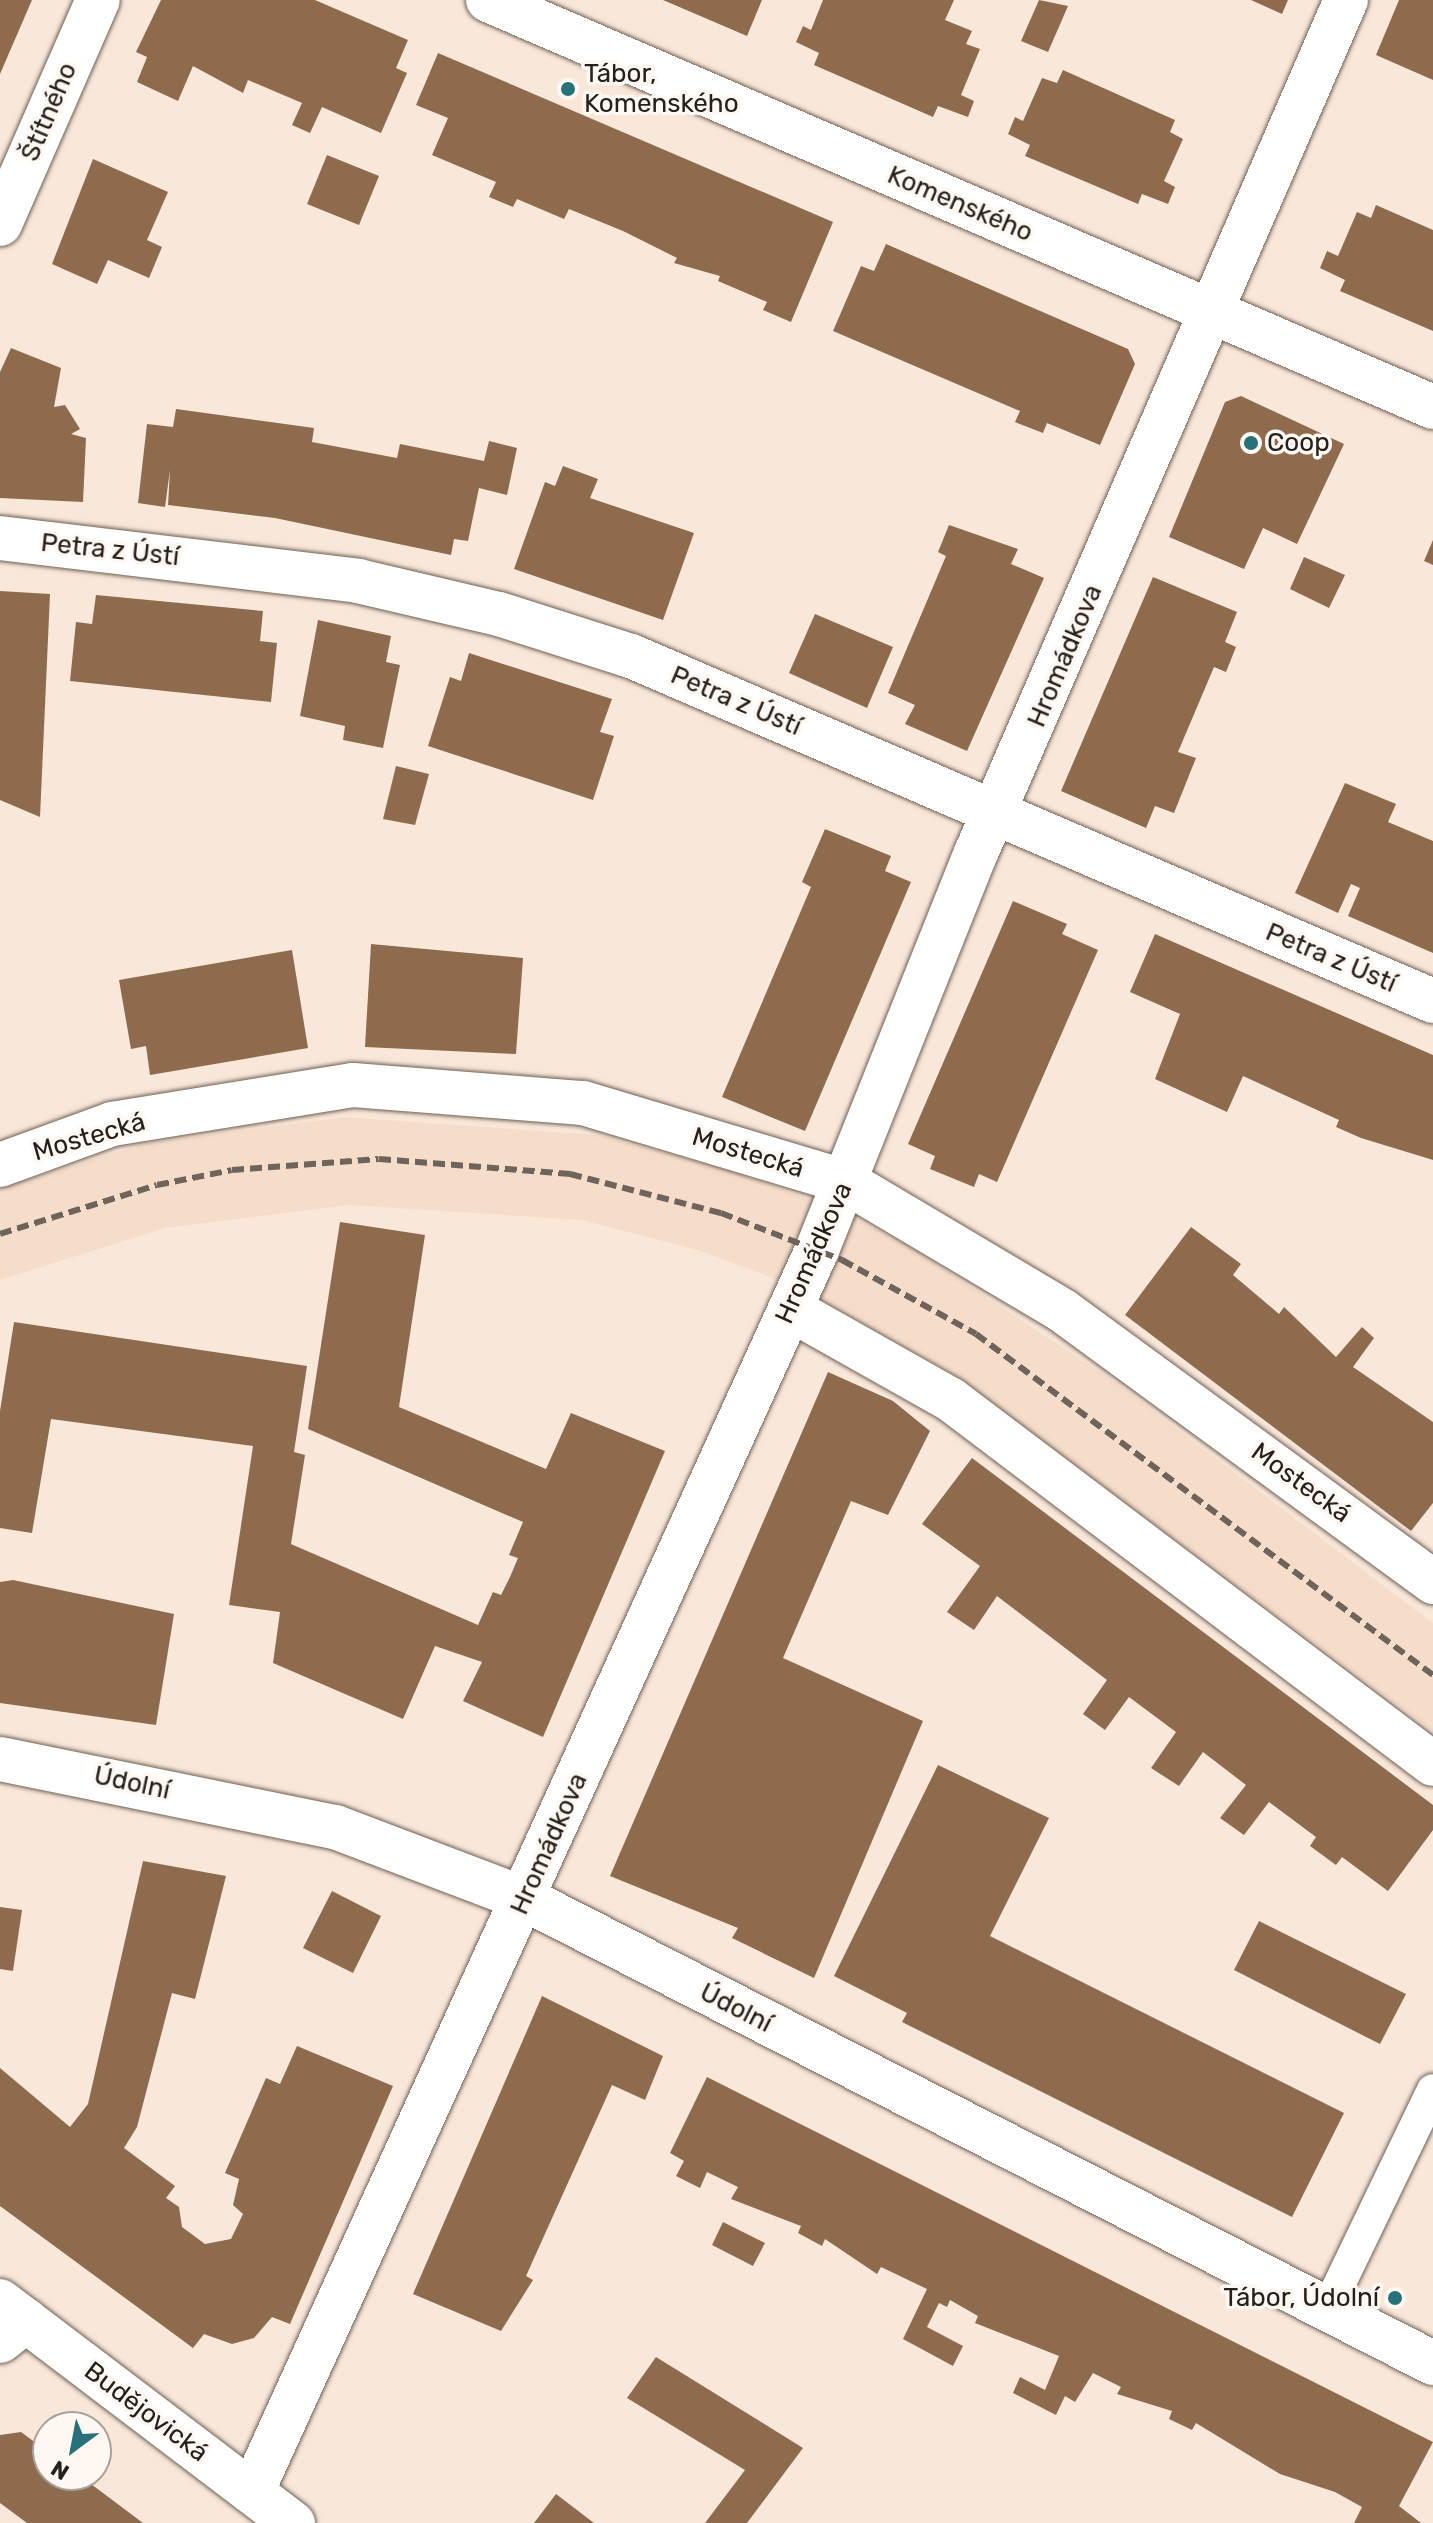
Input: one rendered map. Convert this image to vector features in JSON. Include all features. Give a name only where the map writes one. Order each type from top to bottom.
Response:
[{"type":"street","name":"Štítného","points":[[0,224],[98,0]]},
{"type":"street","name":"Komenského","points":[[488,0],[1433,407]]},
{"type":"street","name":"Hromádkova","points":[[252,2492],[525,1899],[846,1182],[995,814],[1346,0]]},
{"type":"street","name":"Petra z Ústí","points":[[0,538],[358,581],[499,614],[631,656],[1433,1001]]},
{"type":"street","name":"Mostecká","points":[[0,1165],[112,1124],[353,1085],[583,1103],[846,1182],[1063,1311],[1433,1582]]},
{"type":"street","points":[[790,1309],[950,1399],[1433,1764]]},
{"type":"street","name":"Údolní","points":[[0,1759],[335,1827],[525,1899],[1433,2363]]},
{"type":"street","name":"Budějovická","points":[[9,2321],[293,2523]]},
{"type":"lane","points":[[1327,2310],[1433,2090]]},
{"type":"shaded area","points":[[345,1117],[597,1135],[726,1169],[836,1209],[912,1248],[1115,1382],[1433,1623],[1433,1731],[947,1370],[802,1289],[701,1251],[582,1220],[349,1205],[165,1228],[0,1280],[0,1188],[147,1143]]},
{"type":"building","points":[[0,0],[32,0],[0,74]]},
{"type":"building","points":[[161,0],[315,0],[408,40],[396,68],[407,73],[381,133],[322,107],[310,133],[292,125],[302,103],[248,80],[243,93],[193,66],[178,101],[137,82],[147,57],[136,52]]},
{"type":"building","points":[[663,0],[762,0],[747,36]]},
{"type":"building","points":[[823,0],[954,0],[945,20],[972,31],[966,44],[980,49],[961,95],[974,101],[968,117],[938,106],[933,117],[814,65],[819,53],[796,42],[803,26],[811,30]]},
{"type":"building","points":[[1039,0],[1068,6],[1048,52],[1021,41]]},
{"type":"building","points":[[1251,0],[1288,0],[1282,14]]},
{"type":"building","points":[[1399,0],[1433,0],[1433,80],[1376,55]]},
{"type":"building","points":[[438,53],[833,222],[791,322],[763,310],[767,302],[718,281],[720,276],[674,263],[677,258],[623,231],[569,209],[564,219],[517,199],[513,207],[489,197],[496,182],[432,155],[448,118],[416,105]]},
{"type":"building","points":[[1063,70],[1175,120],[1170,132],[1183,139],[1164,181],[1175,187],[1168,204],[1142,194],[1138,204],[1025,156],[1030,145],[1008,134],[1015,117],[1023,121],[1042,78],[1057,83]]},
{"type":"building","points":[[327,155],[379,176],[359,225],[307,204]]},
{"type":"building","points":[[93,159],[168,192],[147,240],[162,247],[149,278],[108,260],[97,284],[52,264]]},
{"type":"building","points":[[1376,205],[1433,230],[1433,331],[1340,291],[1345,280],[1320,268],[1327,251],[1338,256],[1357,212],[1371,218]]},
{"type":"building","points":[[886,244],[1128,349],[1135,364],[1100,445],[1047,423],[1043,433],[1015,422],[1020,411],[833,331],[861,266],[874,271]]},
{"type":"building","points":[[11,348],[61,368],[54,407],[65,405],[80,429],[71,434],[86,438],[83,502],[0,498],[0,372]]},
{"type":"building","points":[[1241,396],[1344,444],[1297,544],[1263,528],[1244,569],[1169,537],[1225,402]]},
{"type":"building","points":[[176,409],[314,428],[312,442],[397,458],[400,444],[484,461],[489,441],[517,448],[507,495],[479,488],[468,541],[454,539],[451,555],[275,518],[168,505],[170,470],[165,507],[138,503],[147,424],[173,427]]},
{"type":"building","points":[[563,466],[598,479],[590,498],[694,533],[663,620],[514,569],[545,482],[555,486]]},
{"type":"building","points":[[949,525],[1018,549],[1011,564],[1044,578],[967,751],[905,724],[915,705],[888,693],[946,556],[938,552]]},
{"type":"building","points":[[1433,540],[1433,565],[1424,561]]},
{"type":"building","points":[[1304,557],[1345,575],[1329,608],[1290,589]]},
{"type":"building","points":[[1153,577],[1237,612],[1225,642],[1236,647],[1226,672],[1214,667],[1178,752],[1196,758],[1174,813],[1155,806],[1146,828],[1061,791]]},
{"type":"building","points":[[0,591],[50,594],[40,817],[0,800]]},
{"type":"building","points":[[96,595],[263,611],[260,641],[277,643],[271,702],[70,681],[76,622],[92,624]]},
{"type":"building","points":[[815,614],[893,647],[867,708],[789,673]]},
{"type":"building","points":[[318,620],[391,636],[386,662],[400,665],[383,748],[343,740],[345,726],[300,716]]},
{"type":"building","points":[[469,653],[612,699],[600,732],[614,736],[593,800],[428,746],[450,677],[461,681]]},
{"type":"building","points":[[396,766],[429,774],[415,825],[383,819]]},
{"type":"building","points":[[1345,783],[1396,804],[1388,822],[1433,841],[1433,953],[1348,916],[1360,888],[1351,884],[1338,913],[1295,893]]},
{"type":"building","points":[[825,829],[891,856],[885,871],[911,882],[805,1131],[722,1097],[811,887],[802,882]]},
{"type":"building","points":[[1013,901],[1067,924],[1062,934],[1098,950],[997,1182],[979,1174],[974,1187],[930,1169],[935,1156],[908,1144]]},
{"type":"building","points":[[1155,934],[1433,1055],[1433,1160],[1336,1127],[1339,1120],[1243,1076],[1227,1112],[1155,1079],[1180,1014],[1130,992]]},
{"type":"building","points":[[371,944],[523,958],[516,1054],[365,1047]]},
{"type":"building","points":[[292,950],[308,1048],[150,1075],[146,1046],[131,1049],[119,980]]},
{"type":"building","points":[[340,1222],[425,1235],[399,1407],[546,1469],[571,1413],[665,1451],[543,1737],[463,1701],[482,1662],[435,1646],[403,1719],[273,1663],[280,1612],[229,1605],[253,1446],[51,1419],[32,1533],[0,1528],[0,1411],[14,1322],[307,1366],[294,1452],[305,1455],[291,1544],[478,1625],[493,1592],[501,1595],[510,1577],[518,1558],[509,1555],[523,1522],[308,1429]]},
{"type":"building","points":[[1191,1227],[1241,1264],[1233,1275],[1279,1314],[1284,1307],[1336,1357],[1362,1327],[1374,1338],[1353,1367],[1433,1422],[1433,1503],[1411,1531],[1125,1315]]},
{"type":"building","points":[[828,1372],[893,1401],[930,1431],[888,1515],[851,1501],[783,1658],[923,1721],[814,1978],[732,1938],[738,1928],[610,1876]]},
{"type":"building","points":[[972,1458],[1433,1805],[1433,1830],[1388,1891],[1342,1857],[1336,1865],[1310,1846],[1316,1837],[1269,1802],[1244,1835],[1220,1818],[1246,1785],[1203,1752],[1179,1786],[1151,1768],[1176,1732],[1129,1697],[1105,1730],[1083,1714],[1107,1680],[997,1596],[974,1630],[947,1612],[980,1566],[922,1524]]},
{"type":"building","points":[[13,1580],[174,1614],[156,1725],[0,1703],[0,1582]]},
{"type":"building","points":[[938,1765],[1049,1818],[990,1936],[1344,2113],[1292,2217],[902,2022],[907,2013],[834,1976]]},
{"type":"building","points":[[143,1861],[226,1876],[195,1999],[172,1993],[137,2127],[124,2148],[175,2186],[166,2198],[179,2207],[182,2227],[205,2244],[231,2239],[243,2214],[233,2205],[239,2179],[225,2173],[266,2078],[280,2084],[297,2046],[393,2086],[290,2324],[272,2317],[254,2338],[232,2344],[204,2334],[193,2348],[0,2206],[0,2068],[70,2127],[88,2104]]},
{"type":"building","points":[[332,1891],[381,1916],[353,1973],[303,1948]]},
{"type":"building","points":[[0,1907],[22,1910],[13,1971],[0,1969]]},
{"type":"building","points":[[1259,1921],[1406,1994],[1380,2044],[1234,1970]]},
{"type":"building","points":[[542,1996],[663,2056],[645,2100],[612,2085],[526,2276],[533,2280],[501,2331],[413,2294]]},
{"type":"building","points":[[707,2077],[1433,2442],[1399,2506],[1421,2523],[1354,2523],[1362,2507],[1335,2492],[1280,2474],[1196,2423],[1192,2430],[1169,2419],[1172,2411],[1117,2394],[1121,2387],[1093,2373],[1075,2402],[1065,2396],[1056,2415],[1013,2393],[1020,2377],[1045,2390],[1059,2356],[975,2323],[978,2316],[950,2300],[947,2307],[939,2303],[927,2327],[963,2346],[953,2366],[903,2339],[927,2289],[881,2267],[877,2274],[825,2239],[822,2246],[798,2233],[801,2226],[731,2199],[738,2187],[707,2172],[700,2188],[676,2176],[684,2161],[670,2153]]},
{"type":"building","points":[[723,2222],[765,2243],[753,2266],[712,2245]]},
{"type":"building","points":[[656,2357],[803,2448],[747,2523],[705,2523],[745,2470],[627,2398]]},
{"type":"building","points":[[21,2432],[32,2440],[32,2491],[100,2491],[143,2523],[27,2523],[0,2503],[0,2435]]},
{"type":"building","points":[[556,2494],[594,2523],[534,2523]]},
{"type":"railway","points":[[0,1234],[157,1185],[232,1170],[379,1159],[570,1174],[721,1213],[842,1260],[976,1334],[1433,1675]]},
{"type":"place","name":"Tábor, Komenského","points":[[568,89]]},
{"type":"place","name":"Coop","points":[[1251,443]]},
{"type":"place","name":"Tábor, Údolní","points":[[1395,2298]]}]
